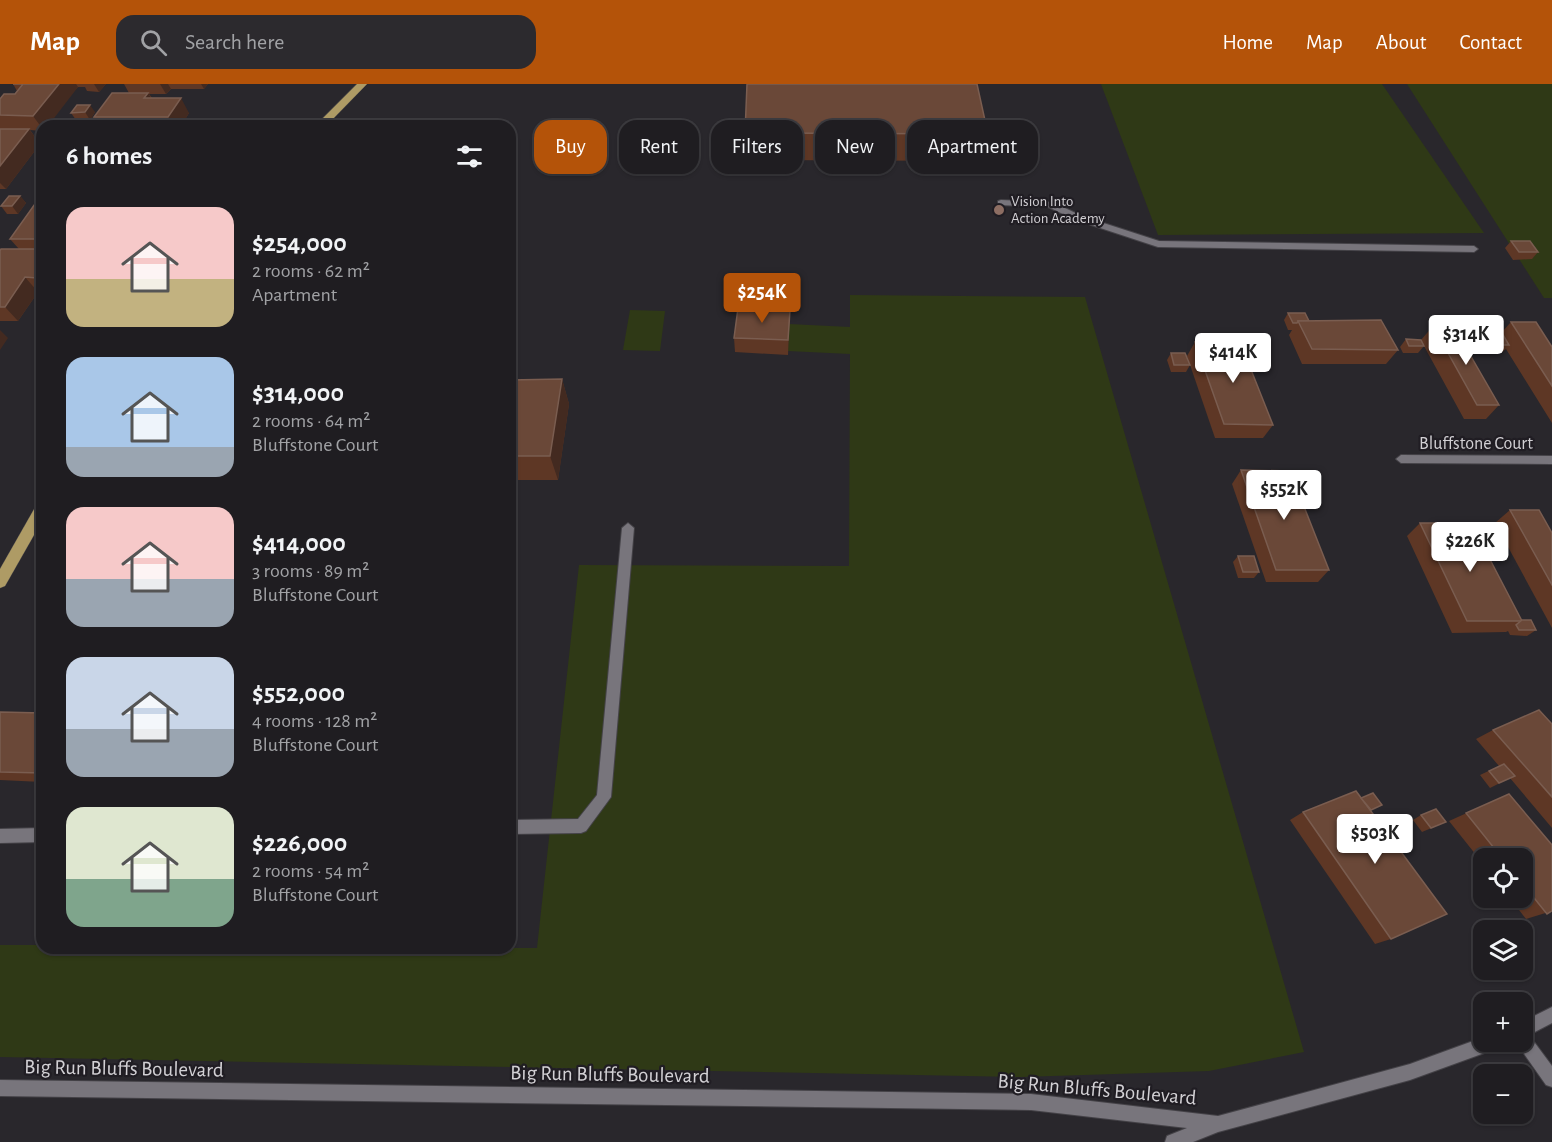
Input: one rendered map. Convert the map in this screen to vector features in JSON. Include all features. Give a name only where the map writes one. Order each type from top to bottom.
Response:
[{"type":"main road","points":[[326,120],[362,84]]},
{"type":"main road","points":[[0,582],[36,519]]},
{"type":"street","points":[[1001,203],[1049,204],[1079,218],[1158,244],[1474,249]]},
{"type":"street","name":"Bluffstone Court","points":[[1401,459],[1552,460]]},
{"type":"street","points":[[516,826],[581,826],[604,797],[628,528]]},
{"type":"street","points":[[0,836],[36,835]]},
{"type":"street","points":[[1533,1024],[1552,1015]]},
{"type":"street","name":"Big Run Bluffs Boulevard","points":[[1173,1142],[1218,1124],[1410,1072],[1473,1049]]},
{"type":"street","points":[[1532,1052],[1552,1079]]},
{"type":"street","name":"Big Run Bluffs Boulevard","points":[[0,1088],[1031,1102],[1218,1124]]},
{"type":"green space","points":[[1101,84],[1382,84],[1484,233],[1158,235]]},
{"type":"green space","points":[[1407,84],[1552,84],[1552,298],[1544,298]]},
{"type":"green space","points":[[850,295],[1085,297],[1304,1052],[1209,1071],[1021,1077],[0,1057],[0,945],[36,945],[36,954],[516,954],[516,948],[537,948],[579,565],[849,566],[850,354],[788,351],[789,324],[850,327]]},
{"type":"green space","points":[[630,310],[665,311],[660,351],[623,350]]},
{"type":"building","points":[[23,84],[59,84],[33,116],[0,115],[0,99],[4,94],[15,94]]},
{"type":"building","points":[[747,84],[977,84],[985,120],[907,120],[907,134],[895,134],[895,120],[815,120],[815,133],[803,133],[803,120],[746,120]]},
{"type":"building","points":[[112,93],[148,93],[144,98],[181,98],[168,117],[94,117]]},
{"type":"building","points":[[77,105],[90,105],[85,112],[71,113]]},
{"type":"building","points":[[0,129],[29,129],[0,166]]},
{"type":"building","points":[[9,196],[20,196],[12,206],[1,206]]},
{"type":"building","points":[[36,202],[36,239],[10,239]]},
{"type":"building","points":[[1511,241],[1530,241],[1538,252],[1519,252]]},
{"type":"building","points":[[1,249],[36,249],[36,278],[25,277],[5,307],[0,307]]},
{"type":"building","points":[[738,308],[790,310],[788,340],[734,338]]},
{"type":"building","points":[[1288,313],[1305,313],[1309,321],[1293,323]]},
{"type":"building","points":[[1381,320],[1398,350],[1312,349],[1298,321]]},
{"type":"building","points":[[1511,322],[1536,322],[1552,347],[1552,386]]},
{"type":"building","points":[[1433,326],[1454,327],[1499,405],[1477,405]]},
{"type":"building","points":[[1488,333],[1502,333],[1509,345],[1495,345]]},
{"type":"building","points":[[1406,339],[1421,340],[1424,346],[1409,346]]},
{"type":"building","points":[[1195,342],[1240,342],[1273,425],[1224,424]]},
{"type":"building","points":[[1171,353],[1185,353],[1190,365],[1174,365]]},
{"type":"building","points":[[562,379],[550,456],[516,456],[516,380]]},
{"type":"building","points":[[1241,470],[1290,471],[1329,570],[1276,570]]},
{"type":"building","points":[[1510,510],[1539,510],[1552,533],[1552,585]]},
{"type":"building","points":[[1420,523],[1471,523],[1522,621],[1467,621]]},
{"type":"building","points":[[1238,556],[1254,556],[1259,572],[1243,572]]},
{"type":"building","points":[[1522,620],[1531,620],[1536,630],[1519,630],[1516,625]]},
{"type":"building","points":[[1539,710],[1552,724],[1552,797],[1493,730]]},
{"type":"building","points":[[0,712],[36,713],[36,773],[0,772]]},
{"type":"building","points":[[1504,764],[1515,776],[1499,783],[1489,771]]},
{"type":"building","points":[[1356,791],[1447,914],[1391,939],[1303,812]]},
{"type":"building","points":[[1373,793],[1382,805],[1371,810],[1361,798]]},
{"type":"building","points":[[1509,794],[1552,845],[1552,911],[1547,914],[1533,897],[1533,848],[1494,848],[1466,813]]},
{"type":"building","points":[[1436,809],[1446,822],[1431,828],[1421,815]]},
{"type":"place","name":"Vision Into Action Academy","points":[[999,210]]}]
